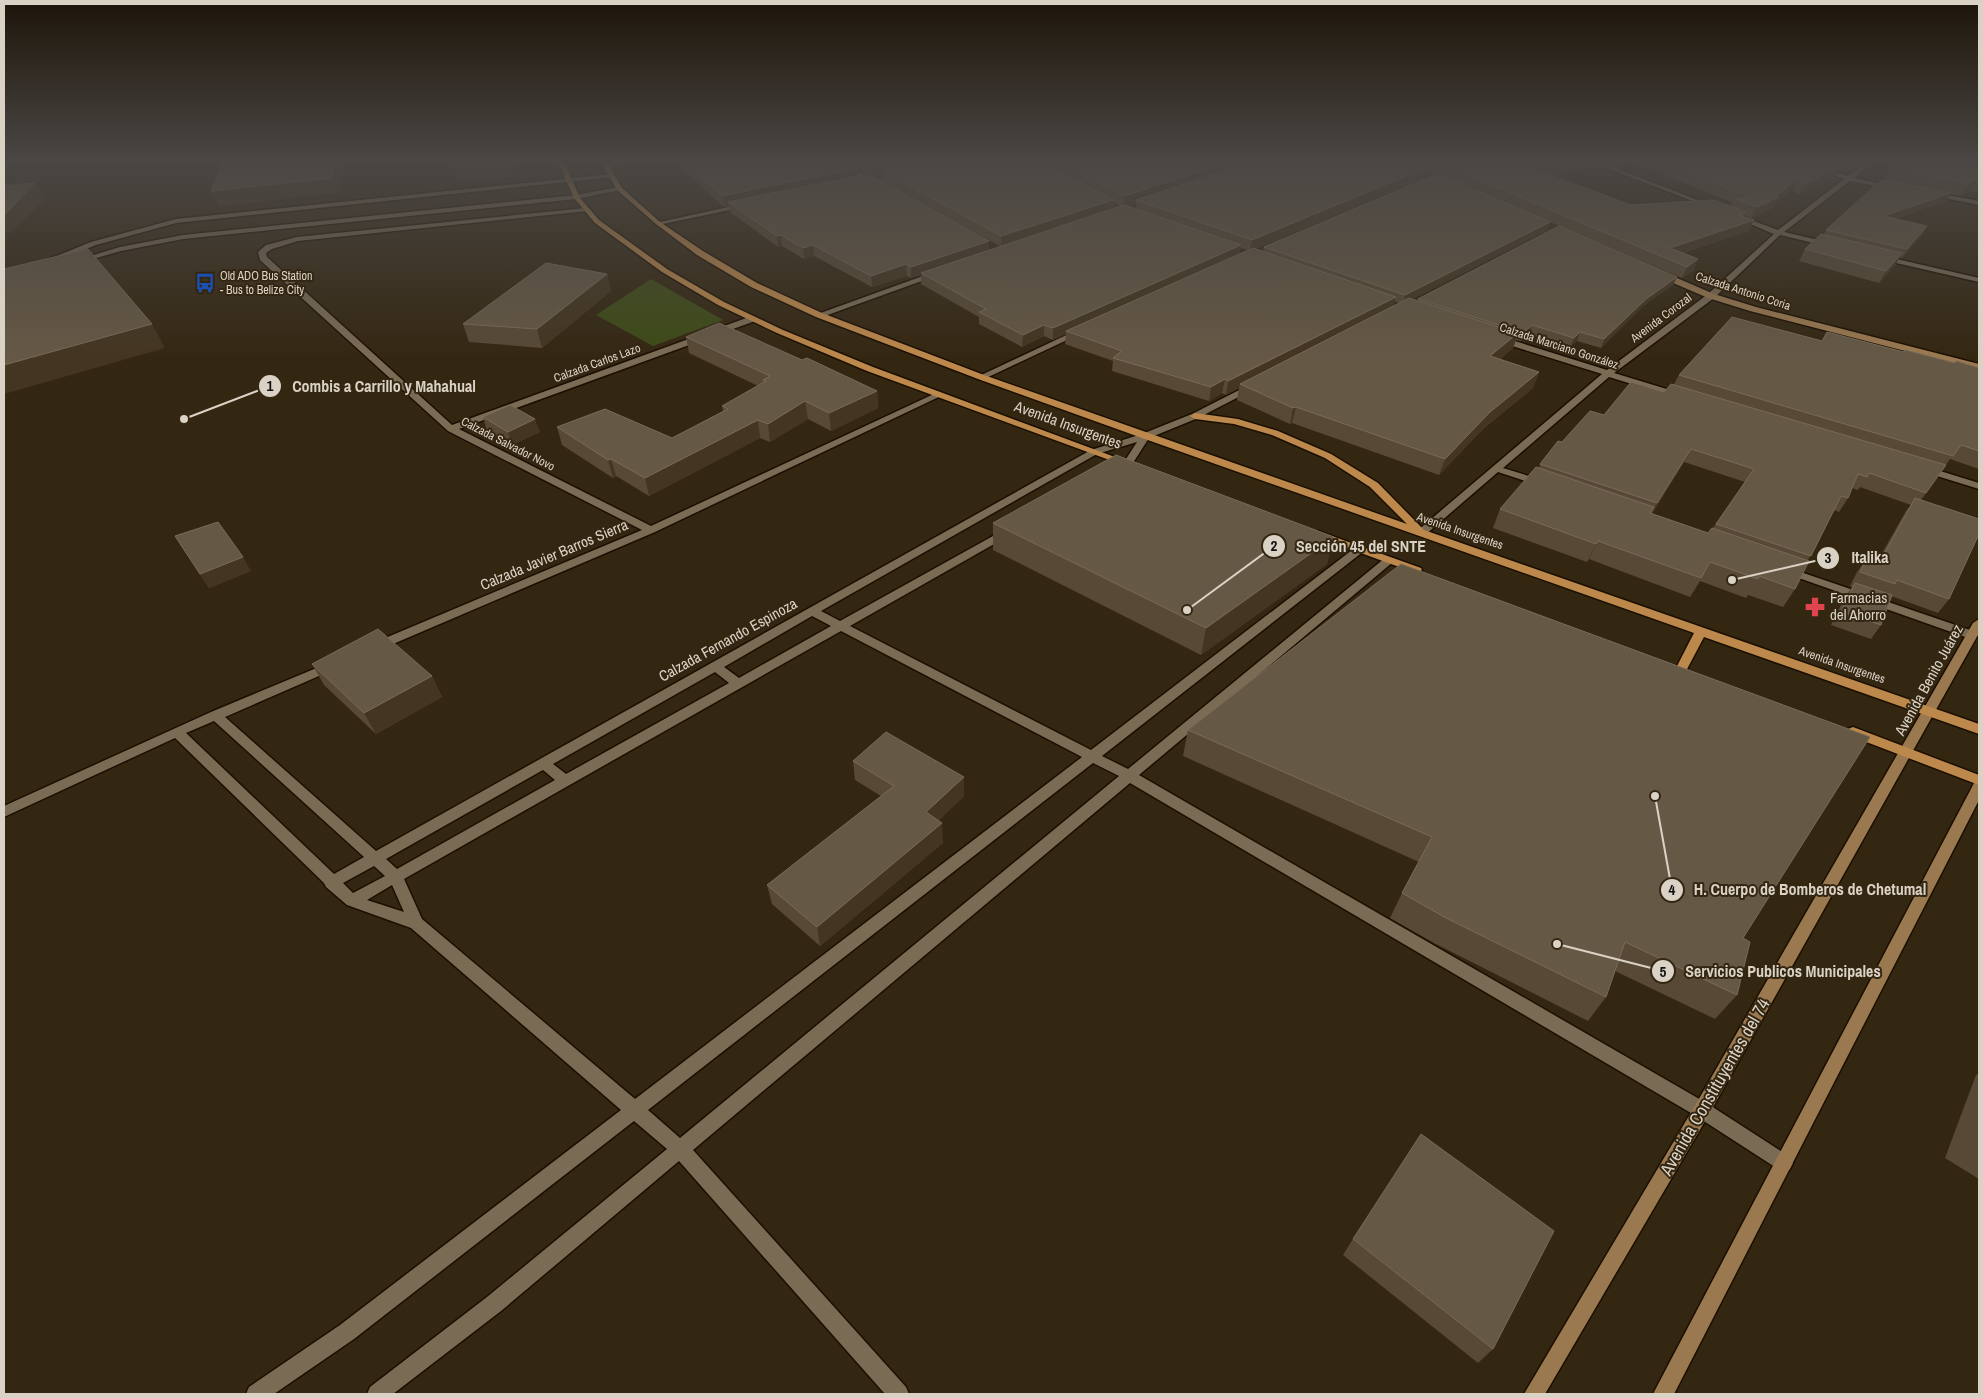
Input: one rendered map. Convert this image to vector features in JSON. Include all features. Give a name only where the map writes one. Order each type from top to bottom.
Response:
[{"type":"main road","name":"Avenida Insurgentes","points":[[605,227],[664,272],[704,296],[802,342],[1132,466]]},
{"type":"main road","name":"Avenida Insurgentes","points":[[664,227],[700,253],[754,285],[819,315],[981,377],[1979,729]]},
{"type":"main road","name":"Calzada Antonio Coria","points":[[1652,271],[1711,296],[1753,309],[1979,367]]},
{"type":"main road","points":[[1195,416],[1236,421],[1275,433],[1328,456],[1374,485],[1421,533]]},
{"type":"main road","points":[[1305,529],[1426,574]]},
{"type":"main road","name":"Avenida Benito Juárez","points":[[1907,752],[1979,623]]},
{"type":"main road","points":[[1682,668],[1701,632]]},
{"type":"main road","points":[[1844,729],[1979,780]]},
{"type":"main road","name":"Avenida Constituyentes del 74","points":[[1534,1394],[1702,1110],[1907,752]]},
{"type":"main road","points":[[1663,1394],[1979,787]]},
{"type":"street","points":[[152,227],[118,236],[63,255],[40,266],[76,261],[120,249],[183,237],[279,227]]},
{"type":"street","name":"Calzada Salvador Novo","points":[[414,227],[297,239],[269,247],[262,252],[263,258],[451,430],[651,530]]},
{"type":"street","points":[[1764,227],[1779,233],[1836,246]]},
{"type":"street","name":"Avenida Corozal","points":[[1421,533],[1607,374],[1711,296],[1786,227]]},
{"type":"street","points":[[1874,255],[1979,280]]},
{"type":"street","points":[[819,315],[946,270]]},
{"type":"street","name":"Calzada Carlos Lazo","points":[[451,430],[752,319]]},
{"type":"street","points":[[981,377],[1088,328]]},
{"type":"street","name":"Calzada Marciano González","points":[[1486,335],[1693,400]]},
{"type":"street","name":"Calzada Fernando Espinoza","points":[[331,883],[375,856],[813,612],[1094,452],[1145,436],[1195,416],[1264,380]]},
{"type":"street","name":"Calzada Javier Barros Sierra","points":[[360,654],[651,530],[939,395]]},
{"type":"street","points":[[1107,477],[1132,466],[1145,436]]},
{"type":"street","points":[[1912,466],[1979,486]]},
{"type":"street","points":[[1496,468],[1551,487]]},
{"type":"street","points":[[352,901],[564,780],[1015,528]]},
{"type":"street","points":[[256,1394],[348,1332],[1360,550]]},
{"type":"street","points":[[377,1394],[494,1304],[681,1150],[1389,560]]},
{"type":"street","points":[[1773,565],[1972,635]]},
{"type":"street","points":[[813,612],[1130,776],[1702,1110],[1784,1162]]},
{"type":"street","points":[[4,812],[215,715],[342,661]]},
{"type":"street","points":[[716,666],[737,683]]},
{"type":"street","points":[[215,715],[375,856],[396,877],[416,923]]},
{"type":"street","points":[[177,732],[331,883],[352,901],[416,923],[637,1110],[681,1150],[899,1394]]},
{"type":"street","points":[[542,762],[564,780]]},
{"type":"green space","points":[[651,279],[723,320],[653,346],[596,315]]},
{"type":"building","points":[[764,227],[964,227],[989,241],[911,267],[906,264],[871,276],[813,245],[803,248],[781,235],[777,236]]},
{"type":"building","points":[[985,227],[1028,227],[1001,236]]},
{"type":"building","points":[[1058,227],[1189,227],[1241,245],[1053,328],[1044,325],[1023,335],[979,312],[986,309],[921,273]]},
{"type":"building","points":[[1215,227],[1283,227],[1252,240]]},
{"type":"building","points":[[1311,227],[1540,227],[1405,295],[1264,247]]},
{"type":"building","points":[[1557,227],[1562,227],[1677,277],[1646,299],[1604,339],[1580,332],[1574,338],[1532,325],[1524,333],[1418,299]]},
{"type":"building","points":[[1592,227],[1732,227],[1670,248],[1698,259],[1687,267]]},
{"type":"building","points":[[1829,227],[1926,227],[1907,249],[1826,230]]},
{"type":"building","points":[[1821,234],[1902,253],[1886,271],[1805,249]]},
{"type":"building","points":[[1253,248],[1396,297],[1228,381],[1225,379],[1211,387],[1113,358],[1122,351],[1066,331]]},
{"type":"building","points":[[88,249],[152,324],[4,365],[4,269]]},
{"type":"building","points":[[546,263],[607,274],[537,329],[463,324]]},
{"type":"building","points":[[1409,298],[1518,333],[1490,356],[1539,372],[1489,413],[1445,459],[1296,407],[1293,408],[1240,384]]},
{"type":"building","points":[[1732,317],[1822,341],[1827,332],[1904,352],[1905,350],[1979,368],[1979,451],[1961,445],[1953,456],[1679,375]]},
{"type":"building","points":[[719,323],[802,360],[807,358],[877,391],[829,413],[805,401],[768,424],[758,420],[645,478],[611,459],[608,460],[557,427],[605,409],[672,438],[728,409],[722,406],[766,381],[763,380],[770,376],[686,337]]},
{"type":"building","points":[[1631,382],[1664,392],[1671,384],[1946,465],[1926,493],[1869,473],[1867,477],[1858,474],[1848,498],[1841,496],[1811,556],[1716,524],[1754,469],[1691,449],[1657,503],[1540,464],[1558,441],[1562,442],[1590,411],[1604,415]]},
{"type":"building","points":[[510,405],[535,419],[508,432],[483,417]]},
{"type":"building","points":[[1116,455],[1334,537],[1206,628],[993,523]]},
{"type":"building","points":[[1536,467],[1654,507],[1650,513],[1708,533],[1712,528],[1809,561],[1795,589],[1759,576],[1758,579],[1710,562],[1701,578],[1598,541],[1596,544],[1500,509]]},
{"type":"building","points":[[1915,498],[1979,519],[1979,534],[1949,599],[1897,580],[1895,584],[1860,572],[1867,558],[1879,563]]},
{"type":"building","points":[[218,522],[243,557],[200,574],[175,536]]},
{"type":"building","points":[[1401,564],[1870,737],[1743,938],[1750,942],[1737,995],[1625,942],[1606,997],[1446,918],[1402,893],[1432,837],[1188,730]]},
{"type":"building","points":[[1855,583],[1892,595],[1881,625],[1841,611]]},
{"type":"building","points":[[378,629],[432,676],[364,713],[312,664]]},
{"type":"building","points":[[886,732],[964,777],[926,812],[942,823],[817,927],[767,885],[894,786],[853,761]]},
{"type":"building","points":[[1421,1134],[1554,1231],[1493,1349],[1353,1239]]},
{"type":"place","name":"Old ADO Bus Station - Bus to Belize City","points":[[205,283]]},
{"type":"place","name":"Combis a Carrillo y Mahahual","points":[[184,419]]},
{"type":"place","name":"Italika","points":[[1732,580]]},
{"type":"place","name":"Farmacias del Ahorro","points":[[1815,607]]},
{"type":"place","name":"Sección 45 del SNTE","points":[[1187,610]]},
{"type":"place","name":"H. Cuerpo de Bomberos de Chetumal","points":[[1655,796]]},
{"type":"place","name":"Servicios Publicos Municipales","points":[[1557,944]]}]
